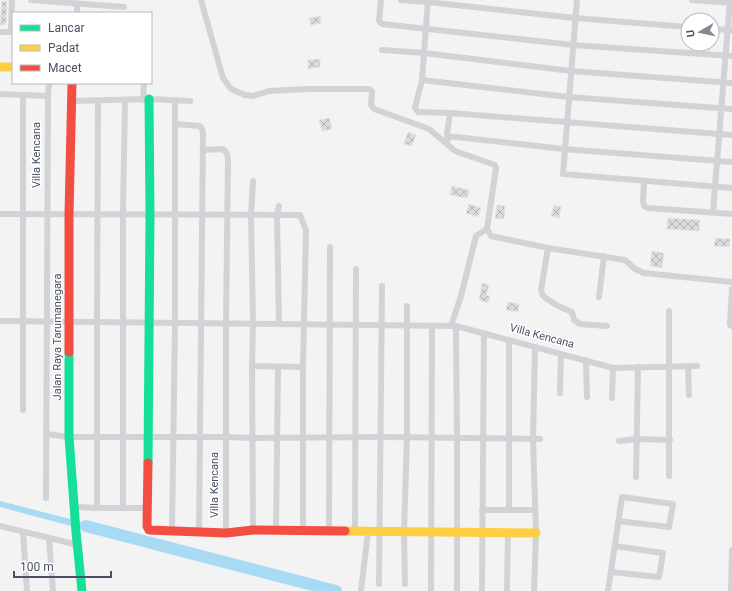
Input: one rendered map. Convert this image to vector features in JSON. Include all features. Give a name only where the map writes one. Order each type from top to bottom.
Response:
[{"type":"street","points":[[0,32],[10,32],[12,21],[12,0]]},
{"type":"street","points":[[31,0],[124,7]]},
{"type":"street","points":[[201,0],[223,78],[231,88],[245,95],[253,96],[269,92],[308,89],[369,89],[372,91],[371,105],[374,109],[429,129],[455,151],[495,165],[496,168],[488,229],[491,236],[548,248],[627,260],[635,270],[644,273],[732,282]]},
{"type":"street","points":[[381,0],[380,24],[573,45],[729,56]]},
{"type":"street","points":[[401,0],[428,1],[575,18],[680,26]]},
{"type":"street","points":[[576,0],[562,172],[564,175],[732,188]]},
{"type":"street","points":[[692,0],[730,2],[729,56],[723,82],[713,212]]},
{"type":"street","points":[[428,1],[422,80],[415,108],[418,112],[450,113],[732,135]]},
{"type":"street","points":[[77,4],[77,12]]},
{"type":"street","points":[[720,29],[730,30]]},
{"type":"street","points":[[382,50],[424,53],[571,71],[732,83]]},
{"type":"street","points":[[0,67],[12,67]]},
{"type":"street","points":[[422,80],[568,97],[732,109]]},
{"type":"street","name":"Villa Kencana","points":[[46,498],[49,84]]},
{"type":"street","name":"Jalan Raya Tarumanegara","points":[[72,84],[69,214],[69,437],[82,591]]},
{"type":"street","points":[[144,84],[146,100]]},
{"type":"street","points":[[0,94],[48,96]]},
{"type":"street","points":[[22,410],[23,94]]},
{"type":"street","name":"Villa Kencana","points":[[146,100],[150,214],[147,508],[147,526],[149,530],[226,533],[253,530],[303,532],[536,533]]},
{"type":"street","points":[[172,531],[175,324],[175,100]]},
{"type":"street","points":[[72,101],[190,101]]},
{"type":"street","points":[[97,508],[98,101]]},
{"type":"street","points":[[123,508],[123,214],[125,101]]},
{"type":"street","points":[[450,113],[447,136],[450,146]]},
{"type":"street","points":[[176,124],[197,125],[201,127],[203,134],[199,532]]},
{"type":"street","points":[[447,136],[564,149],[732,162]]},
{"type":"street","name":"Villa Kencana","points":[[203,150],[222,149],[227,153],[226,533]]},
{"type":"street","points":[[253,181],[251,215],[253,323],[253,530]]},
{"type":"street","points":[[644,181],[643,201],[644,206],[648,208],[732,214]]},
{"type":"street","points":[[279,206],[277,215],[279,324]]},
{"type":"street","points":[[0,214],[300,215],[305,226],[303,532]]},
{"type":"street","points":[[457,591],[457,438],[453,326],[476,236],[488,229]]},
{"type":"street","points":[[329,531],[330,247]]},
{"type":"street","points":[[548,248],[541,290],[543,296],[556,305],[572,312],[574,320],[580,324],[607,326]]},
{"type":"street","points":[[599,297],[604,256]]},
{"type":"street","points":[[355,532],[356,269]]},
{"type":"street","points":[[378,584],[382,286]]},
{"type":"street","points":[[732,289],[730,322],[730,326],[732,326]]},
{"type":"street","points":[[405,584],[404,532],[407,437],[407,306]]},
{"type":"street","points":[[669,311],[669,476]]},
{"type":"street","name":"Villa Kencana","points":[[0,321],[453,326],[614,368],[697,366]]},
{"type":"street","points":[[431,591],[432,326]]},
{"type":"street","points":[[482,591],[484,333]]},
{"type":"street","points":[[509,340],[509,509]]},
{"type":"street","points":[[534,591],[537,439],[535,347]]},
{"type":"street","points":[[560,393],[561,354]]},
{"type":"street","points":[[586,360],[587,397]]},
{"type":"street","points":[[252,366],[303,367]]},
{"type":"street","points":[[688,366],[689,395]]},
{"type":"street","points":[[276,531],[278,367]]},
{"type":"street","points":[[636,477],[638,367]]},
{"type":"street","points":[[612,398],[614,368]]},
{"type":"street","name":"Villa Kencana","points":[[47,434],[69,437],[407,437],[537,439]]},
{"type":"street","points":[[619,441],[637,439],[670,440]]},
{"type":"street","points":[[608,591],[618,521],[622,497],[673,504],[669,527],[618,521]]},
{"type":"street","points":[[75,507],[147,508]]},
{"type":"street","points":[[482,510],[535,510]]},
{"type":"street","points":[[0,526],[78,545]]},
{"type":"street","points":[[23,532],[27,591]]},
{"type":"street","points":[[362,588],[368,532]]},
{"type":"street","points":[[507,591],[508,533]]},
{"type":"street","points":[[49,538],[53,591]]},
{"type":"street","points":[[611,572],[659,577],[663,553],[615,546]]},
{"type":"street","points":[[731,591],[732,550]]},
{"type":"water","points":[[0,501],[101,527],[101,534],[0,507]]},
{"type":"building","points":[[2,1],[7,1],[6,25],[0,25]]},
{"type":"building","points":[[320,16],[321,23],[311,25],[309,18]]},
{"type":"building","points":[[320,59],[320,67],[308,69],[308,60]]},
{"type":"building","points":[[329,118],[332,129],[322,131],[319,120]]},
{"type":"building","points":[[408,132],[416,135],[412,146],[404,144]]},
{"type":"building","points":[[452,186],[469,190],[467,198],[450,195]]},
{"type":"building","points":[[469,204],[481,208],[478,217],[466,213]]},
{"type":"building","points":[[497,205],[505,206],[504,219],[495,218]]},
{"type":"building","points":[[554,205],[561,207],[559,218],[551,216]]},
{"type":"building","points":[[668,218],[700,220],[699,231],[667,229]]},
{"type":"building","points":[[715,238],[730,239],[729,247],[714,246]]},
{"type":"building","points":[[652,251],[664,253],[662,268],[650,266]]},
{"type":"building","points":[[482,283],[489,285],[486,295],[490,296],[488,303],[479,300]]},
{"type":"building","points":[[508,302],[519,304],[518,312],[506,310]]},
{"type":"waterway","points":[[86,526],[336,591]]},
{"type":"traffic: fast","points":[[148,463],[150,214],[149,99]]},
{"type":"traffic: fast","points":[[69,352],[69,437],[82,591]]},
{"type":"traffic: slow","points":[[0,67],[12,67]]},
{"type":"traffic: slow","points":[[345,531],[536,533]]},
{"type":"traffic: jam","points":[[69,352],[69,214],[72,84]]},
{"type":"traffic: jam","points":[[148,463],[147,526],[149,530],[226,533],[253,530],[345,531]]}]
